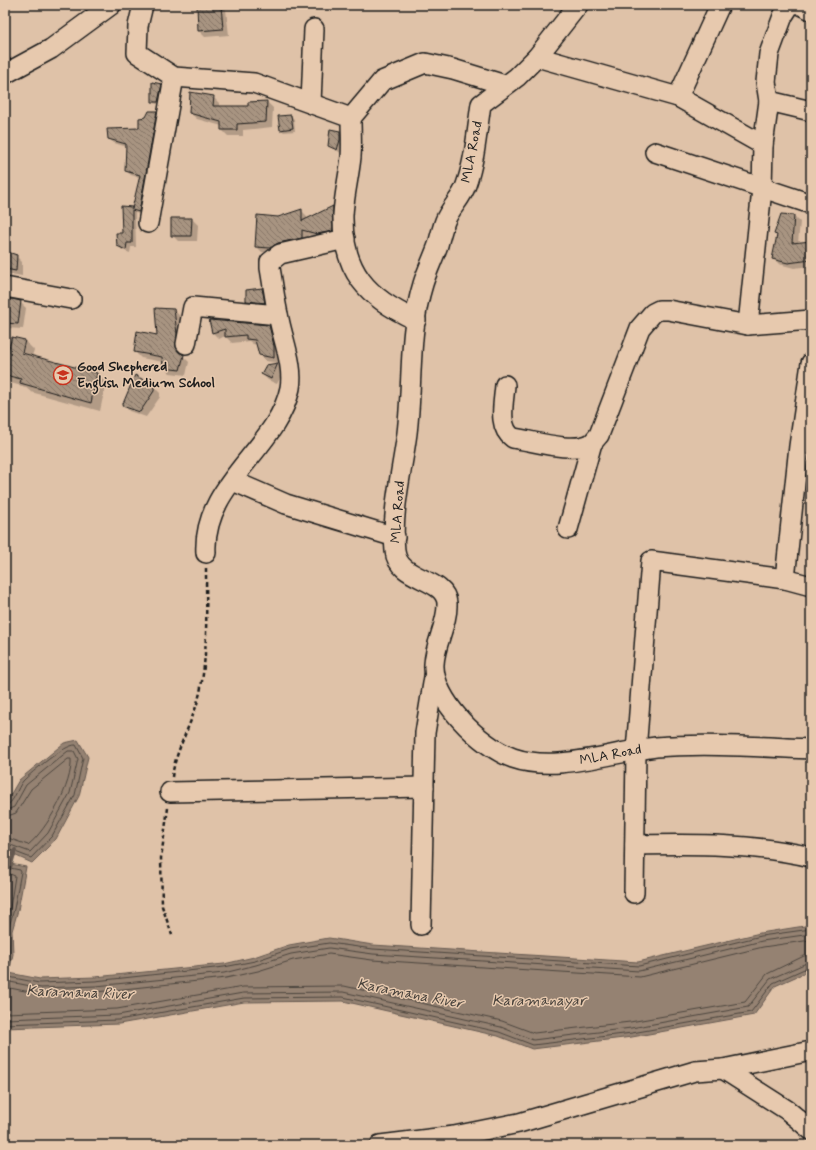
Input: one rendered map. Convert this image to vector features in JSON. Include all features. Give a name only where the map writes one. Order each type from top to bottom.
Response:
[{"type":"street","points":[[5,74],[51,48],[112,5]]},
{"type":"street","points":[[143,5],[138,26],[137,53],[174,77],[254,83],[311,102],[351,118]]},
{"type":"street","name":"MLA Road","points":[[578,5],[537,57],[481,104],[466,187],[446,219],[422,286],[416,320],[407,432],[399,482],[395,555],[400,564],[406,570],[441,590],[446,597],[446,612],[435,650],[434,676],[443,698],[454,714],[493,748],[513,758],[534,762],[577,762],[656,747],[728,746],[811,749]]},
{"type":"street","points":[[678,97],[720,5]]},
{"type":"street","points":[[748,325],[762,189],[768,101],[766,82],[769,54],[783,16],[790,5]]},
{"type":"street","points":[[800,5],[811,10]]},
{"type":"street","points":[[311,102],[314,29]]},
{"type":"street","points":[[537,57],[678,97],[764,145]]},
{"type":"street","points":[[416,320],[380,301],[368,290],[357,274],[347,249],[343,214],[351,156],[351,118],[382,81],[425,63],[453,69],[504,85]]},
{"type":"street","points":[[148,223],[174,77]]},
{"type":"street","points":[[768,101],[811,111]]},
{"type":"street","points":[[656,152],[762,189],[811,204]]},
{"type":"street","points":[[206,553],[205,536],[208,524],[225,489],[233,481],[241,467],[277,419],[289,389],[290,371],[278,315],[270,262],[280,254],[345,239]]},
{"type":"street","points":[[5,287],[71,299]]},
{"type":"street","points":[[186,344],[193,306],[278,315]]},
{"type":"street","points":[[568,529],[592,443],[599,435],[640,328],[653,313],[659,310],[668,310],[748,325],[811,320]]},
{"type":"street","points":[[785,579],[804,464],[811,363]]},
{"type":"street","points":[[505,385],[504,425],[509,435],[513,438],[565,447],[582,446],[592,443]]},
{"type":"street","points":[[233,481],[286,504],[395,537]]},
{"type":"street","points":[[634,893],[636,751],[651,561],[785,579],[811,586]]},
{"type":"street","points":[[421,925],[425,733],[434,676]]},
{"type":"street","points":[[170,792],[424,787]]},
{"type":"street","points":[[635,845],[711,843],[774,849],[811,857]]},
{"type":"street","points":[[380,1145],[454,1136],[519,1123],[695,1071],[723,1069],[811,1051]]},
{"type":"street","points":[[723,1069],[787,1110],[811,1130]]},
{"type":"path","points":[[172,935],[162,906],[161,858],[174,766],[201,688],[206,632],[206,553]]},
{"type":"water","points":[[78,740],[88,757],[79,796],[56,839],[32,863],[5,851],[5,804],[19,780],[64,743]]},
{"type":"water","name":"Karamanayar","points":[[5,863],[26,867],[18,910],[12,931],[13,954],[9,973],[40,979],[95,977],[224,964],[254,957],[289,945],[329,938],[373,945],[638,962],[760,933],[811,925],[811,970],[775,986],[754,1015],[632,1037],[532,1049],[498,1036],[343,1001],[244,1002],[119,1024],[5,1028]]},
{"type":"building","points":[[197,5],[221,5],[223,29],[198,31]]},
{"type":"building","points":[[152,82],[162,84],[158,102],[152,102]]},
{"type":"building","points":[[190,92],[214,96],[213,106],[248,106],[248,102],[267,101],[266,122],[237,124],[237,130],[221,130],[221,122],[189,113]]},
{"type":"building","points":[[149,111],[157,111],[139,212],[132,210],[132,243],[127,243],[126,250],[117,246],[116,233],[122,233],[121,206],[132,207],[132,209],[140,175],[125,171],[126,144],[108,139],[107,129],[139,128],[139,118],[146,117]]},
{"type":"building","points":[[291,115],[293,128],[280,130],[278,116]]},
{"type":"building","points":[[330,129],[340,131],[340,140],[337,150],[328,146]]},
{"type":"building","points":[[333,206],[333,231],[317,234],[302,230],[302,238],[278,243],[270,248],[255,247],[257,215],[278,217],[302,209],[302,221]]},
{"type":"building","points":[[781,214],[794,215],[792,243],[811,241],[811,260],[788,263],[772,259],[777,235],[774,234]]},
{"type":"building","points":[[171,218],[192,218],[191,236],[171,236]]},
{"type":"building","points":[[5,251],[17,255],[16,271],[5,269]]},
{"type":"building","points":[[262,288],[265,303],[246,301],[246,290]]},
{"type":"building","points":[[12,299],[21,301],[18,324],[5,323],[5,300]]},
{"type":"building","points":[[155,308],[174,309],[177,334],[176,347],[179,352],[184,355],[180,370],[163,368],[162,357],[134,352],[137,331],[157,335]]},
{"type":"building","points":[[209,320],[269,325],[274,346],[274,358],[259,355],[255,340],[246,339],[246,335],[225,337],[225,329],[212,333]]},
{"type":"building","points":[[12,337],[25,340],[22,353],[97,373],[91,403],[20,383],[21,379],[5,375],[5,361]]},
{"type":"building","points":[[278,363],[271,379],[261,374],[266,365]]},
{"type":"building","points":[[135,375],[154,386],[154,391],[140,412],[122,406]]},
{"type":"waterway","points":[[10,868],[15,850]]},
{"type":"place","name":"Good Shephered English Medium School","points":[[63,375]]},
{"type":"water label","name":"Karamana River","points":[[80,993]]},
{"type":"water label","name":"Karamana River","points":[[410,994]]}]
